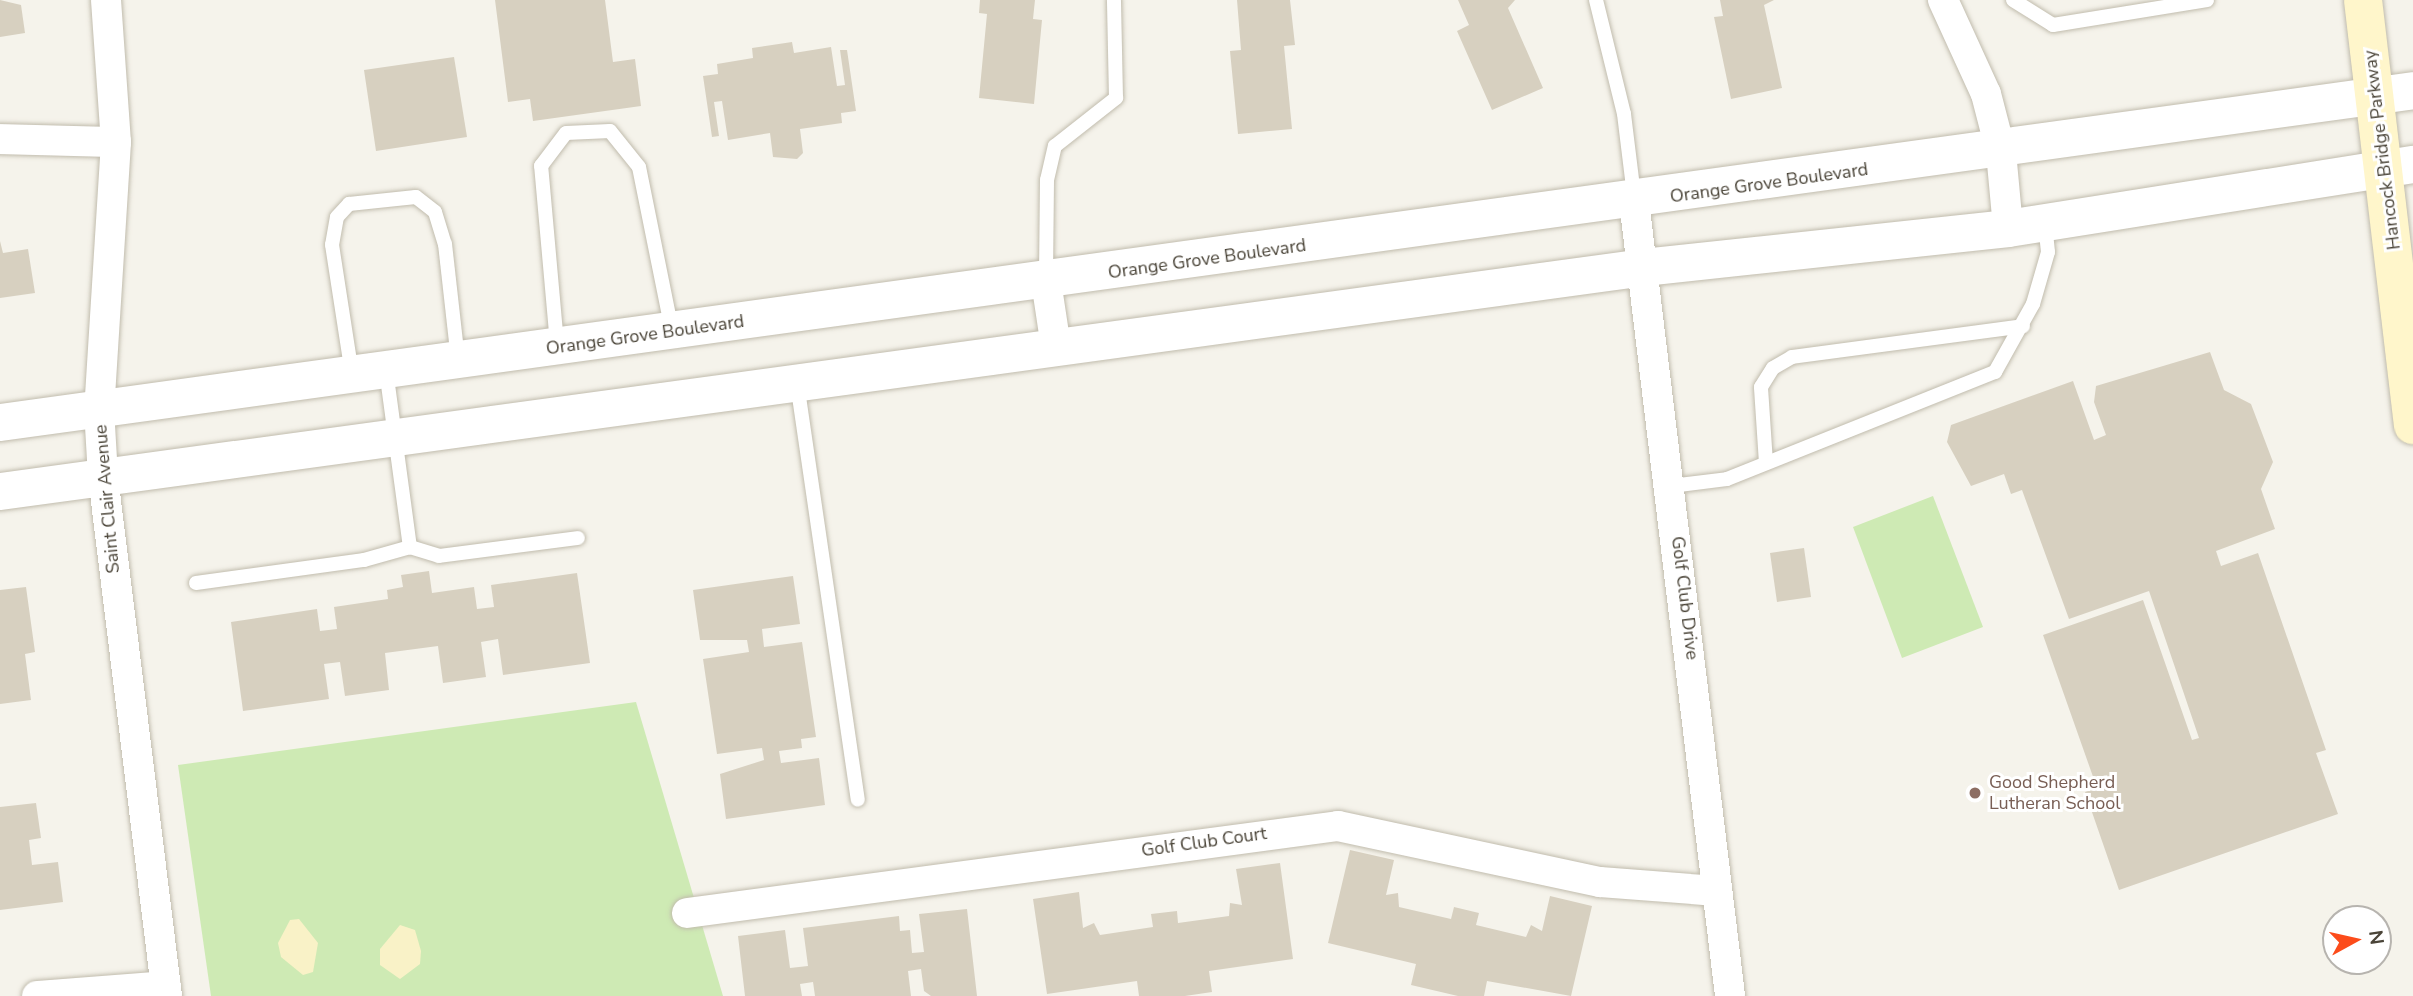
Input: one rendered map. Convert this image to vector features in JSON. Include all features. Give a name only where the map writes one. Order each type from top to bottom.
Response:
[{"type":"main road","name":"Hancock Bridge Parkway","points":[[2364,0],[2395,93],[2413,425]]},
{"type":"street","name":"Saint Clair Avenue","points":[[106,0],[116,142],[99,409],[103,477],[166,991]]},
{"type":"street","points":[[1942,0],[1986,94],[2001,152],[2008,228]]},
{"type":"street","name":"Orange Grove Boulevard","points":[[0,422],[2001,152],[2395,93]]},
{"type":"street","points":[[0,139],[116,142]]},
{"type":"street","points":[[0,491],[1643,267],[2008,228],[2399,166]]},
{"type":"street","name":"Golf Club Drive","points":[[1634,201],[1671,486],[1730,996]]},
{"type":"street","points":[[1046,281],[1056,347]]},
{"type":"street","name":"Golf Club Court","points":[[687,912],[1338,826],[1600,882],[1717,891]]},
{"type":"street","points":[[37,996],[166,991]]},
{"type":"lane","points":[[1046,281],[1047,180],[1055,146],[1115,98],[1114,0]]},
{"type":"lane","points":[[1596,0],[1623,114],[1634,201]]},
{"type":"lane","points":[[2013,0],[2053,25],[2207,0]]},
{"type":"lane","points":[[557,347],[541,166],[566,133],[610,131],[639,167],[672,331]]},
{"type":"lane","points":[[410,547],[395,437],[369,372],[332,245],[337,217],[349,204],[416,197],[435,212],[445,244],[458,360]]},
{"type":"lane","points":[[1671,486],[1727,478],[1995,372],[2023,326],[2048,252],[2045,222]]},
{"type":"lane","points":[[1766,464],[1760,387],[1773,368],[1793,357],[2023,326]]},
{"type":"lane","points":[[797,382],[858,800]]},
{"type":"lane","points":[[196,583],[364,560],[410,547],[439,556],[578,538]]},
{"type":"green space","points":[[1933,496],[1983,627],[1902,658],[1853,527]]},
{"type":"green space","points":[[636,702],[723,996],[211,996],[178,765]]},
{"type":"sand","points":[[299,919],[318,943],[313,972],[303,975],[281,957],[278,943],[290,920]]},
{"type":"sand","points":[[400,925],[415,930],[421,951],[420,964],[400,979],[380,965],[380,949]]},
{"type":"building","points":[[0,0],[21,5],[25,33],[0,37]]},
{"type":"building","points":[[495,0],[605,0],[613,62],[635,59],[641,106],[533,121],[530,99],[508,102]]},
{"type":"building","points":[[980,0],[1035,0],[1033,19],[1042,20],[1034,104],[979,98],[987,14],[979,13]]},
{"type":"building","points":[[1237,0],[1290,0],[1295,45],[1284,46],[1292,129],[1238,134],[1230,51],[1241,50]]},
{"type":"building","points":[[1458,0],[1515,0],[1508,8],[1543,88],[1492,110],[1457,31],[1469,25]]},
{"type":"building","points":[[1720,0],[1774,0],[1764,5],[1782,88],[1731,99],[1714,17],[1723,16]]},
{"type":"building","points":[[792,42],[794,53],[831,47],[837,86],[845,85],[840,50],[847,50],[856,111],[841,113],[842,123],[800,129],[803,153],[797,159],[773,157],[770,133],[728,140],[722,101],[714,102],[719,136],[712,137],[703,76],[718,74],[717,64],[753,58],[752,48]]},
{"type":"building","points":[[454,57],[467,137],[376,151],[364,70]]},
{"type":"building","points":[[0,241],[3,253],[28,249],[35,293],[0,298]]},
{"type":"building","points":[[2210,352],[2224,390],[2251,404],[2273,462],[2261,489],[2275,529],[2216,551],[2221,566],[2258,553],[2326,750],[2316,753],[2338,814],[2119,890],[2085,792],[2097,788],[2043,635],[2143,600],[2192,740],[2199,738],[2149,591],[2069,619],[2022,490],[2011,494],[2004,474],[1971,486],[1947,442],[1951,425],[2073,381],[2094,440],[2106,435],[2094,402],[2096,386]]},
{"type":"building","points":[[1804,548],[1811,597],[1777,602],[1770,553]]},
{"type":"building","points":[[429,571],[432,593],[474,587],[477,609],[494,607],[491,585],[577,573],[590,663],[503,675],[498,639],[481,642],[486,677],[443,683],[438,646],[385,653],[389,690],[345,696],[340,662],[324,664],[329,699],[243,711],[231,622],[317,609],[320,631],[337,629],[334,607],[388,599],[387,590],[403,587],[401,575]]},
{"type":"building","points":[[793,576],[800,624],[762,629],[764,647],[802,642],[816,737],[801,739],[802,748],[779,751],[781,763],[819,758],[825,805],[726,819],[720,774],[764,760],[762,748],[717,754],[703,659],[749,652],[747,640],[700,640],[693,590]]},
{"type":"building","points":[[26,587],[35,652],[25,654],[31,700],[0,704],[0,590]]},
{"type":"building","points":[[36,803],[41,838],[29,840],[32,865],[58,862],[63,902],[0,910],[0,807]]},
{"type":"building","points":[[1350,850],[1394,860],[1386,895],[1398,893],[1399,907],[1451,919],[1454,907],[1479,913],[1476,925],[1526,937],[1531,925],[1542,931],[1550,896],[1592,906],[1571,996],[1487,981],[1484,996],[1458,996],[1411,985],[1416,964],[1328,943]]},
{"type":"building","points":[[1280,863],[1293,959],[1209,971],[1212,992],[1185,996],[1139,996],[1137,981],[1047,994],[1033,899],[1079,892],[1083,928],[1094,923],[1100,935],[1153,927],[1151,914],[1177,911],[1178,923],[1229,916],[1230,903],[1242,905],[1236,869]]},
{"type":"building","points":[[967,909],[977,996],[931,996],[924,991],[921,969],[908,971],[911,996],[815,996],[813,982],[800,984],[802,996],[745,996],[738,936],[785,930],[790,968],[808,966],[803,928],[899,916],[900,931],[910,930],[912,953],[924,952],[919,914]]},
{"type":"place","name":"Good Shepherd Lutheran School","points":[[1975,793]]}]
